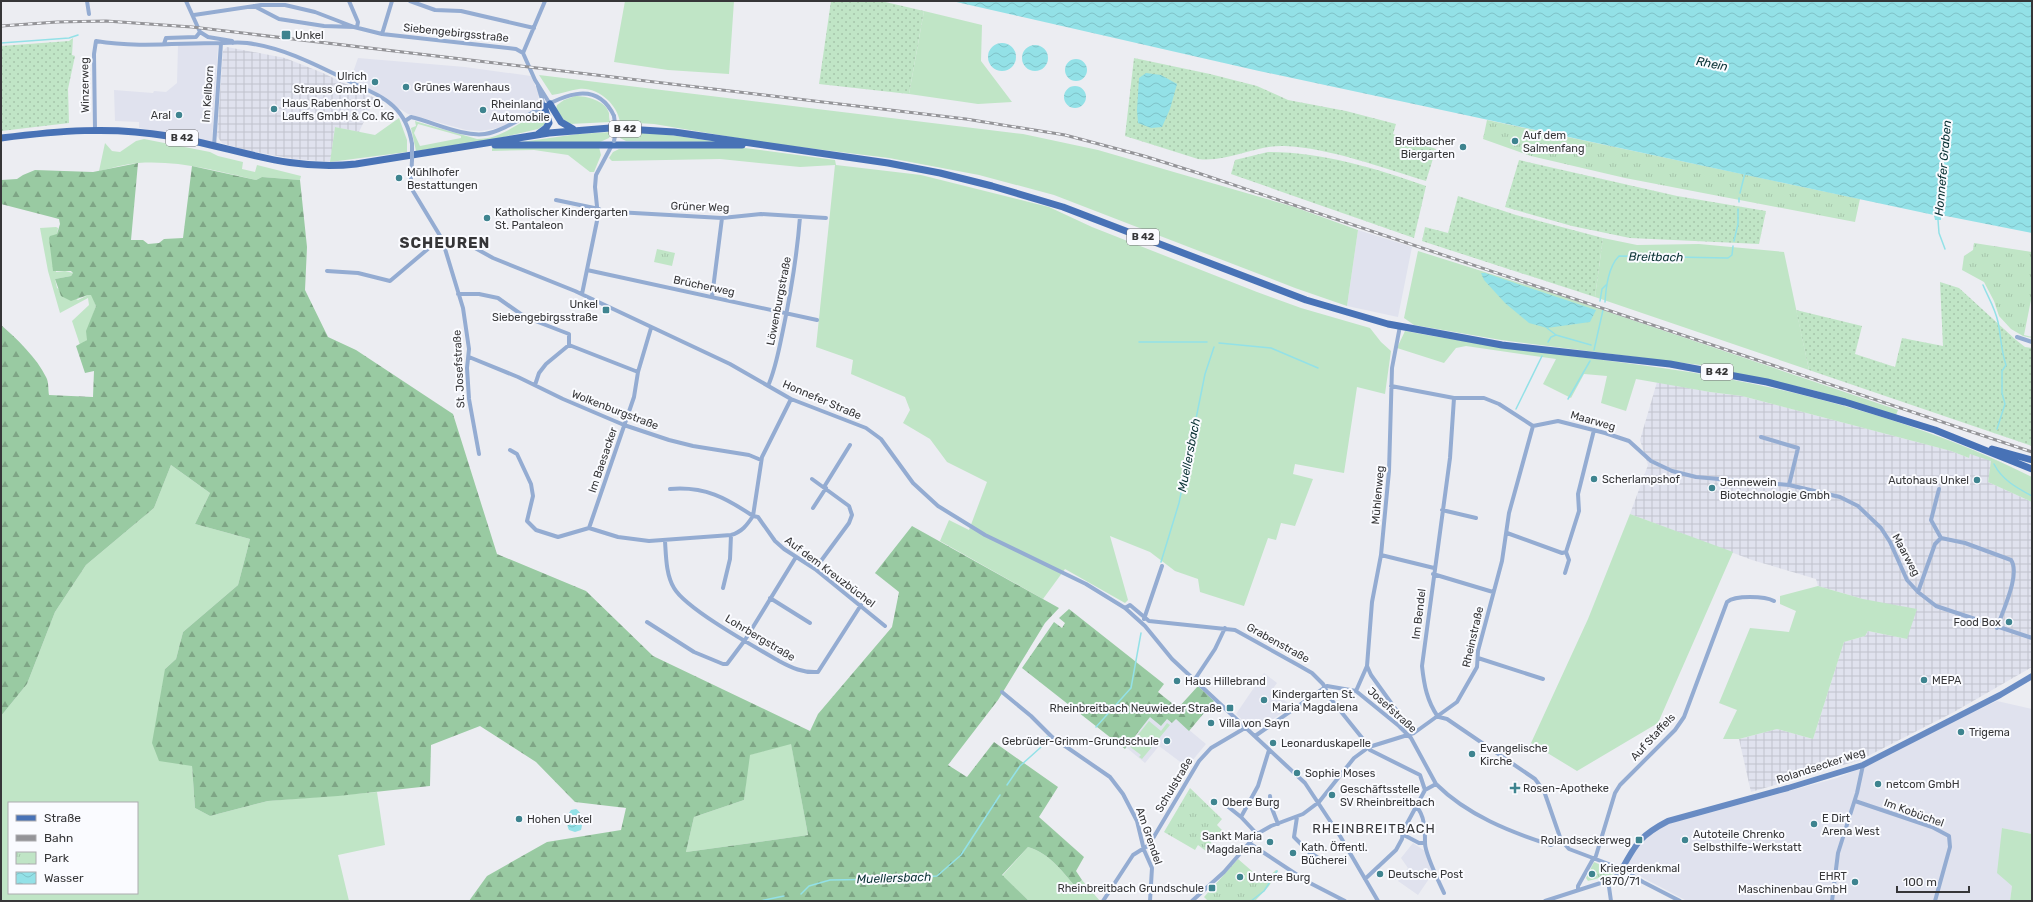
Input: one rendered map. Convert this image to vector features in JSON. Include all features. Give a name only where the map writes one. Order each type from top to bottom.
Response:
[{"type":"main road","points":[[547,105],[561,122],[575,130]]},
{"type":"main road","points":[[536,135],[546,128],[549,123],[547,105]]},
{"type":"main road","name":"B 42","points":[[1,138],[62,131],[95,130],[153,133],[279,162],[308,166],[330,166],[356,164],[575,130],[651,130],[895,165],[992,186],[1063,207],[1306,300],[1335,309],[1400,326],[1502,345],[1646,361],[1738,376],[1845,402],[1963,441],[2032,469]]},
{"type":"main road","points":[[486,143],[498,146],[613,143],[741,146],[750,143]]},
{"type":"main road","points":[[1963,441],[2032,460]]},
{"type":"street","points":[[87,1],[89,14]]},
{"type":"street","points":[[186,1],[194,15],[200,32],[208,37],[232,41],[233,43]]},
{"type":"street","points":[[349,1],[358,22],[355,27]]},
{"type":"street","points":[[382,34],[392,1]]},
{"type":"street","points":[[410,1],[435,10],[461,11],[534,28]]},
{"type":"street","points":[[545,1],[523,53],[547,105]]},
{"type":"street","name":"Siebengebirgsstraße","points":[[194,15],[265,4],[285,5],[316,12],[355,27],[382,34],[510,48],[523,53]]},
{"type":"street","name":"Siebengebirgsstraße","points":[[254,6],[279,19],[324,26],[355,27]]},
{"type":"street","points":[[200,32],[196,37],[166,38],[164,44],[189,42],[233,43]]},
{"type":"street","name":"Winzerweg","points":[[95,130],[94,54],[96,41],[140,46],[164,44]]},
{"type":"street","name":"Im Kellborn","points":[[214,146],[221,43]]},
{"type":"street","name":"St. Josefstraße","points":[[233,43],[246,43],[300,57],[373,93],[395,106],[405,121],[412,144],[411,179],[414,191],[442,238],[458,294],[464,308],[469,339],[469,358],[467,368],[469,399],[479,454]]},
{"type":"street","points":[[405,121],[411,117],[466,132],[485,134],[510,125],[547,105],[572,94],[584,93],[600,99],[608,106],[614,116],[616,131],[613,143],[596,175],[595,187],[599,210],[582,294]]},
{"type":"street","points":[[556,200],[599,210]]},
{"type":"street","name":"Grüner Weg","points":[[599,210],[722,218],[761,214],[826,218]]},
{"type":"street","name":"Löwenburgstraße","points":[[768,386],[774,371],[796,267],[800,217]]},
{"type":"street","points":[[712,297],[722,218]]},
{"type":"street","points":[[327,271],[358,273],[390,281],[442,238]]},
{"type":"street","name":"Honnefer Straße","points":[[442,238],[466,243],[493,258],[582,294],[651,328],[730,364],[791,399],[866,428],[881,439],[913,483],[938,506],[985,535],[1086,584],[1125,608]]},
{"type":"street","name":"Brücherweg","points":[[587,270],[817,320]]},
{"type":"street","points":[[458,294],[479,294],[498,298],[525,317],[569,334],[569,345]]},
{"type":"street","name":"Mühlenweg","points":[[1356,691],[1367,666],[1372,602],[1381,555],[1389,471],[1392,368],[1400,326]]},
{"type":"street","name":"Im Baesacker","points":[[589,528],[634,397],[638,372],[651,328]]},
{"type":"street","points":[[2017,337],[2032,342]]},
{"type":"street","points":[[569,345],[638,372]]},
{"type":"street","points":[[535,385],[539,373],[546,364],[569,345]]},
{"type":"street","name":"Wolkenburgstraße","points":[[469,358],[518,377],[582,408],[624,425],[687,445],[749,455],[761,460]]},
{"type":"street","points":[[1391,386],[1454,398],[1477,397],[1492,400],[1533,426]]},
{"type":"street","name":"Im Bendel","points":[[1438,717],[1426,694],[1422,666],[1450,458],[1454,398]]},
{"type":"street","points":[[510,450],[517,454],[531,484],[533,496],[528,517],[529,524],[536,530],[558,537],[589,528],[634,540],[664,541],[731,535],[738,533],[744,528],[753,516],[761,460],[791,399]]},
{"type":"street","name":"Maarweg","points":[[1533,426],[1558,421],[1629,441],[1651,461],[1680,473],[1707,479],[1789,485],[1840,497],[1858,506],[1881,528],[1890,542],[1907,580],[1918,592],[1936,606],[1997,628],[2032,638]]},
{"type":"street","name":"Rheinstraße","points":[[1192,901],[1224,872],[1257,834],[1297,817],[1319,802],[1349,764],[1369,747],[1408,735],[1438,717],[1458,702],[1477,668],[1478,651],[1507,533],[1509,513],[1533,426]]},
{"type":"street","points":[[1566,573],[1569,560],[1566,552],[1579,511],[1578,494],[1594,430]]},
{"type":"street","points":[[1761,437],[1798,448],[1789,485]]},
{"type":"street","points":[[813,508],[850,446]]},
{"type":"street","points":[[812,479],[849,506],[852,515],[849,523],[815,569]]},
{"type":"street","name":"Auf dem Kreuzbüchel","points":[[670,489],[680,488],[716,494],[731,501],[762,521],[775,541],[815,569],[885,626]]},
{"type":"street","points":[[1939,489],[1931,520],[1940,538]]},
{"type":"street","points":[[1442,510],[1476,518]]},
{"type":"street","points":[[1507,533],[1562,553],[1566,552]]},
{"type":"street","points":[[723,588],[730,559],[731,535]]},
{"type":"street","points":[[1918,592],[1935,544],[1940,538]]},
{"type":"street","points":[[1940,538],[1965,543],[1994,553],[2011,560],[2014,564],[2012,583],[1997,628]]},
{"type":"street","name":"Lohrbergstraße","points":[[664,541],[669,574],[677,592],[685,601],[745,640],[794,669],[805,672],[818,672],[861,605]]},
{"type":"street","points":[[1381,555],[1434,568]]},
{"type":"street","points":[[647,622],[694,652],[723,664],[727,664],[745,640],[796,557]]},
{"type":"street","points":[[1162,566],[1144,619],[1130,605],[1125,608],[1145,626],[1172,658],[1245,728],[1294,772],[1319,802],[1378,901]]},
{"type":"street","points":[[1434,574],[1493,592]]},
{"type":"street","name":"Auf Staffels","points":[[1578,889],[1578,886],[1594,859],[1615,793],[1620,785],[1675,730],[1684,718],[1727,602],[1734,598],[1762,597],[1767,597],[1774,601]]},
{"type":"street","points":[[770,598],[810,623]]},
{"type":"street","name":"Grabenstraße","points":[[1144,619],[1180,626],[1224,628],[1243,634],[1312,673],[1325,687],[1330,698],[1373,753],[1420,775],[1425,790]]},
{"type":"street","points":[[1195,679],[1215,649],[1224,628]]},
{"type":"street","points":[[1478,658],[1542,680]]},
{"type":"street","points":[[1367,666],[1371,675],[1402,718],[1404,724],[1403,730]]},
{"type":"street","name":"Rolandsecker Weg","points":[[1622,869],[1639,840],[1654,828],[1668,821],[1798,785],[1863,765],[2032,676]]},
{"type":"street","name":"Josefstraße","points":[[1325,687],[1330,686],[1356,691],[1403,730],[1408,735],[1436,784],[1462,804],[1514,833],[1551,845],[1561,840]]},
{"type":"street","points":[[1255,736],[1325,687]]},
{"type":"street","name":"Am Grendel","points":[[1002,692],[1031,716],[1052,737],[1110,777],[1131,807],[1137,821],[1152,876],[1150,901]]},
{"type":"street","points":[[1438,717],[1447,719],[1535,779],[1544,791],[1561,840],[1576,853],[1622,869],[1643,882],[1680,901]]},
{"type":"street","name":"Schulstraße","points":[[1103,901],[1133,855],[1149,846],[1192,770],[1211,748],[1239,733],[1245,728]]},
{"type":"street","points":[[1241,818],[1258,786],[1270,751]]},
{"type":"street","points":[[1832,901],[1838,853],[1855,801],[1863,765]]},
{"type":"street","points":[[1365,879],[1396,850],[1402,839],[1402,834],[1425,790],[1436,784]]},
{"type":"street","points":[[1270,796],[1271,806],[1278,824]]},
{"type":"street","name":"Im Kobüchel","points":[[1855,801],[1932,827],[1949,836],[1950,847],[1934,901]]},
{"type":"street","points":[[1226,805],[1257,834]]},
{"type":"street","points":[[1416,807],[1420,810],[1423,821],[1425,843],[1444,893]]},
{"type":"street","points":[[1297,817],[1293,836],[1309,852],[1320,859]]},
{"type":"street","points":[[1402,834],[1419,843],[1425,843]]},
{"type":"street","points":[[1248,843],[1285,868],[1322,890],[1345,901]]},
{"type":"street","points":[[1545,901],[1608,880],[1616,876],[1622,869]]},
{"type":"street","points":[[1608,880],[1611,901]]},
{"type":"shaded area","points":[[178,45],[218,46],[212,142],[139,128],[139,122],[115,121],[114,90],[153,93],[154,91],[166,92],[177,83]]},
{"type":"shaded area","points":[[227,47],[285,58],[323,73],[375,98],[359,132],[335,127],[330,162],[293,159],[241,149],[222,143],[217,136],[223,51]]},
{"type":"shaded area","points":[[358,58],[465,67],[531,76],[539,94],[538,102],[533,110],[515,121],[498,128],[481,131],[466,130],[408,114],[351,78]]},
{"type":"shaded area","points":[[1358,230],[1412,247],[1398,317],[1347,306]]},
{"type":"shaded area","points":[[1657,382],[1710,392],[1742,396],[1951,451],[1969,458],[1970,453],[1992,461],[1988,482],[2032,502],[2032,667],[1954,712],[1860,760],[1751,792],[1739,739],[1777,729],[1813,739],[1844,642],[1865,636],[1868,631],[1907,639],[1863,599],[1818,586],[1816,579],[1752,560],[1630,514],[1648,465],[1640,440]]},
{"type":"shaded area","name":"Kindergarten St. Maria Magdalena","points":[[1264,673],[1277,683],[1272,690],[1291,706],[1260,729],[1251,728],[1236,714]]},
{"type":"shaded area","points":[[1997,701],[2032,709],[2032,834],[2002,828],[2012,886],[2010,901],[1687,901],[1630,871],[1628,864],[1636,848],[1655,831],[1668,824],[1837,778],[1882,759],[1947,724]]},
{"type":"shaded area","name":"Gebrüder-Grimm-Grundschule","points":[[1150,717],[1167,719],[1172,723],[1176,719],[1206,744],[1187,767],[1159,746],[1145,763],[1127,748]]},
{"type":"shaded area","points":[[1413,843],[1425,851],[1433,873],[1418,895],[1398,881],[1408,868],[1401,858]]},
{"type":"green space","points":[[625,1],[734,1],[729,74],[668,70],[614,62]]},
{"type":"green space","points":[[831,1],[881,1],[924,11],[909,94],[819,84]]},
{"type":"green space","points":[[924,11],[982,25],[981,61],[1012,102],[978,104],[909,94]]},
{"type":"green space","points":[[73,38],[72,55],[75,56],[68,89],[69,123],[1,131],[1,46],[69,41]]},
{"type":"green space","points":[[1134,58],[1210,74],[1257,86],[1288,100],[1346,111],[1396,124],[1393,134],[1436,149],[1426,181],[1356,159],[1320,150],[1273,146],[1220,159],[1209,160],[1198,159],[1125,136]]},
{"type":"green space","points":[[539,75],[1023,134],[1098,150],[1294,207],[1358,230],[1347,306],[1295,288],[1054,195],[979,175],[889,158],[767,143],[654,124],[620,122],[611,103],[600,94],[586,89],[579,89],[552,95]]},
{"type":"green space","points":[[575,96],[590,98],[604,105],[609,113],[610,122],[570,124],[564,120],[556,109],[557,105],[564,100]]},
{"type":"green space","points":[[537,114],[543,114],[546,121],[544,125],[538,129],[495,139],[416,151],[411,128],[416,126],[415,121],[477,139],[501,134]],"holes":[[[418,124],[461,136],[461,138],[420,146],[414,133]]]},
{"type":"green space","points":[[399,118],[407,140],[407,152],[330,162],[335,127],[375,135]]},
{"type":"green space","points":[[1487,120],[1860,199],[1855,222],[1625,178],[1531,156],[1483,139]]},
{"type":"green space","points":[[611,132],[609,138],[600,142],[521,142],[578,134]]},
{"type":"green space","points":[[620,132],[663,134],[719,142],[626,141],[620,138]]},
{"type":"green space","points":[[144,139],[210,152],[218,156],[243,162],[242,169],[255,172],[257,165],[301,176],[300,180],[262,177],[256,180],[198,167],[153,162],[128,164],[99,171],[105,143],[112,151],[120,152],[136,141]]},
{"type":"green space","points":[[599,147],[601,155],[594,172],[590,172],[568,155],[534,150],[492,151],[492,148]]},
{"type":"green space","points":[[745,148],[835,160],[836,165],[921,175],[1049,207],[1092,227],[1257,292],[1301,308],[1370,328],[1381,342],[1391,351],[1385,394],[1357,387],[1344,473],[1295,464],[1293,474],[1313,479],[1295,526],[1281,523],[1276,540],[1268,538],[1244,606],[1200,592],[1198,579],[1175,571],[1150,552],[1110,536],[1128,600],[1125,603],[1065,569],[1043,599],[940,541],[949,520],[969,530],[987,482],[947,462],[930,439],[903,423],[910,410],[905,397],[851,374],[853,360],[816,347],[835,165],[800,167],[720,159],[612,161],[609,158],[613,152],[619,149]]},
{"type":"green space","points":[[1268,152],[1308,155],[1348,162],[1426,186],[1414,238],[1231,174],[1235,160]]},
{"type":"green space","points":[[1519,160],[1677,196],[1766,211],[1759,244],[1630,238],[1572,226],[1505,207]]},
{"type":"green space","points":[[138,163],[131,240],[143,240],[148,244],[159,243],[164,239],[183,238],[192,166],[256,180],[262,177],[300,180],[307,247],[305,290],[328,337],[356,350],[453,414],[497,554],[586,591],[653,656],[810,731],[818,714],[892,627],[899,592],[875,573],[912,526],[1059,608],[1045,623],[998,700],[948,765],[967,777],[994,742],[1058,787],[1039,817],[1084,857],[1076,871],[1082,880],[1075,886],[1060,868],[1042,853],[1028,847],[1002,875],[1029,901],[469,901],[487,876],[547,842],[621,830],[626,808],[575,802],[536,762],[480,726],[431,745],[430,786],[338,796],[268,801],[210,816],[195,808],[192,766],[159,761],[152,743],[165,669],[176,659],[183,632],[238,585],[250,539],[195,524],[210,493],[171,465],[154,508],[86,565],[55,612],[27,684],[1,716],[1,325],[32,356],[42,370],[47,379],[49,395],[93,397],[94,371],[85,373],[76,346],[87,340],[86,331],[96,306],[91,295],[71,301],[61,296],[55,279],[71,276],[73,273],[71,271],[53,271],[49,238],[50,236],[57,234],[60,224],[59,219],[1,204],[1,180],[17,179],[35,170],[93,172]],"holes":[[[791,744],[808,835],[686,852],[694,817],[744,800],[750,755]]]},
{"type":"green space","points":[[1458,196],[1516,215],[1603,238],[1595,297],[1422,241],[1425,227],[1448,233]]},
{"type":"green space","points":[[40,228],[58,228],[57,235],[53,235],[56,272],[65,271],[73,273],[71,276],[55,279],[57,288],[78,300],[88,295],[92,295],[96,306],[90,323],[87,340],[80,345],[72,321],[89,305],[88,298],[60,313],[48,271]]},
{"type":"green space","points":[[1603,238],[1637,245],[1699,244],[1784,252],[1809,370],[1595,297]]},
{"type":"green space","points":[[1974,243],[2032,252],[2032,295],[2024,335],[2032,338],[2023,336],[2011,329],[1999,316],[1994,301],[1984,282],[1962,270],[1964,256],[1973,250]]},
{"type":"green space","points":[[657,249],[675,253],[672,266],[654,262]]},
{"type":"green space","points":[[1418,251],[1558,295],[1898,410],[1896,415],[1813,390],[1700,365],[1501,340],[1414,325],[1404,318]]},
{"type":"green space","points":[[1940,282],[1959,288],[2016,340],[2025,347],[2032,348],[2032,446],[1809,370],[1796,310],[1862,326],[1855,354],[1895,367],[1902,338],[1943,346]]},
{"type":"green space","points":[[1405,331],[1501,347],[1708,375],[1804,395],[1852,408],[1899,422],[1945,439],[1990,457],[2032,477],[2032,502],[1988,482],[1991,461],[1970,454],[1969,458],[1951,451],[1742,396],[1636,379],[1626,411],[1601,403],[1607,376],[1584,374],[1571,398],[1543,384],[1556,359],[1466,346],[1456,348],[1444,363],[1397,348]]},
{"type":"green space","points":[[171,465],[210,493],[195,524],[250,539],[238,585],[183,632],[176,659],[165,669],[192,766],[195,808],[210,816],[268,801],[377,792],[385,845],[338,855],[349,901],[1,901],[1,716],[27,684],[55,612],[86,565],[154,508]]},
{"type":"green space","points":[[1630,514],[1733,552],[1658,723],[1577,771],[1531,743],[1588,619]]},
{"type":"green space","points":[[1818,586],[1863,599],[1917,609],[1907,639],[1868,631],[1865,636],[1844,642],[1813,739],[1777,729],[1739,739],[1723,739],[1737,710],[1719,703],[1750,628],[1789,632],[1796,611],[1780,604],[1780,596]]},
{"type":"green space","points":[[1069,609],[1164,684],[1158,692],[1178,708],[1198,686],[1214,701],[1189,731],[1176,719],[1172,723],[1167,719],[1161,726],[1150,717],[1125,749],[1022,668],[1054,622],[1062,628],[1065,623],[1059,618]]},
{"type":"green space","points":[[1149,721],[1161,731],[1167,723],[1170,725],[1142,759],[1139,757],[1141,755],[1129,746]]},
{"type":"green space","points":[[791,743],[808,835],[686,852],[694,817],[744,800],[749,755]]},
{"type":"green space","points":[[1190,788],[1222,819],[1217,825],[1224,832],[1212,841],[1206,851],[1198,845],[1195,850],[1164,832]]},
{"type":"green space","points":[[2002,828],[2032,834],[2032,901],[2010,901],[2012,886],[1997,873]]},
{"type":"green space","points":[[1028,847],[1042,853],[1060,868],[1075,886],[1082,880],[1100,901],[1029,901],[1002,876]]},
{"type":"green space","points":[[1238,859],[1260,878],[1268,877],[1276,870],[1278,871],[1269,886],[1255,901],[1208,901],[1204,897]]},
{"type":"green space","points":[[1594,862],[1615,871],[1614,874],[1588,881],[1586,878]]},
{"type":"water","name":"Rhein","points":[[952,1],[2032,1],[2032,233],[1941,215],[1941,220],[1935,220],[1934,215],[1259,71]]},
{"type":"water","points":[[1002,43],[1012,47],[1016,57],[1012,67],[1002,71],[992,67],[988,57],[992,47]]},
{"type":"water","points":[[1035,45],[1045,48],[1048,58],[1045,68],[1035,71],[1025,68],[1022,58],[1025,48]]},
{"type":"water","points":[[1076,59],[1084,62],[1087,70],[1084,78],[1076,81],[1068,78],[1065,70],[1068,62]]},
{"type":"water","points":[[1146,73],[1161,75],[1177,84],[1170,109],[1162,127],[1151,128],[1138,123],[1137,110],[1139,78]]},
{"type":"water","points":[[1075,86],[1083,89],[1086,97],[1083,105],[1075,108],[1067,105],[1064,97],[1067,89]]},
{"type":"water","points":[[1481,273],[1485,273],[1596,310],[1590,322],[1547,328],[1529,323],[1505,303],[1484,280]]},
{"type":"water","points":[[576,809],[582,818],[582,824],[581,830],[575,832],[569,830],[567,820],[571,810]]},
{"type":"waterway","points":[[1,43],[69,38],[78,35]]},
{"type":"waterway","name":"Breitbach","points":[[1740,193],[1745,173]]},
{"type":"waterway","name":"Breitbach","points":[[1734,241],[1738,224],[1738,209]]},
{"type":"waterway","name":"Honnefer Graben","points":[[1938,220],[1939,233],[1945,249]]},
{"type":"waterway","name":"Breitbach","points":[[1605,302],[1610,272],[1619,256],[1728,258],[1732,255],[1733,246]]},
{"type":"waterway","points":[[1600,301],[1602,289],[1606,285]]},
{"type":"waterway","name":"Honnefer Graben","points":[[1983,285],[1997,317],[2006,365],[2002,371],[2002,393],[2005,404],[1997,429]]},
{"type":"waterway","name":"Breitbach","points":[[1594,350],[1603,310]]},
{"type":"waterway","points":[[1547,328],[1556,335],[1591,345]]},
{"type":"waterway","points":[[1548,342],[1551,337],[1556,335]]},
{"type":"waterway","points":[[1139,342],[1207,342]]},
{"type":"waterway","name":"Muellersbach","points":[[1219,343],[1271,348],[1318,368]]},
{"type":"waterway","name":"Muellersbach","points":[[1161,562],[1179,503],[1205,374],[1214,347]]},
{"type":"waterway","points":[[1516,409],[1542,356]]},
{"type":"waterway","points":[[1568,399],[1590,361]]},
{"type":"waterway","name":"Honnefer Graben","points":[[1994,464],[2001,475],[2015,487],[2032,496]]},
{"type":"waterway","name":"Muellersbach","points":[[1096,727],[1131,688],[1141,633]]},
{"type":"waterway","name":"Muellersbach","points":[[1007,785],[1020,766],[1040,748],[1047,737]]},
{"type":"waterway","name":"Muellersbach","points":[[801,894],[809,886],[830,880],[893,879],[937,876],[961,855],[1000,795]]},
{"type":"waterway","name":"Breitbach","points":[[1251,901],[1264,891],[1277,871]]},
{"type":"waterway","name":"Muellersbach","points":[[760,901],[784,896]]},
{"type":"railway","points":[[1,26],[57,22],[106,21],[192,27],[966,119],[1065,135],[1144,156],[1195,172],[2032,452]]},
{"type":"place","name":"Unkel","points":[[286,35]]},
{"type":"place","name":"Ulrich Strauss GmbH","points":[[375,82]]},
{"type":"place","name":"Grünes Warenhaus","points":[[406,87]]},
{"type":"place","name":"Haus Rabenhorst O. Lauffs GmbH & Co. KG","points":[[274,109]]},
{"type":"place","name":"Rheinland Automobile","points":[[483,110]]},
{"type":"place","name":"Aral","points":[[179,115]]},
{"type":"place","name":"Auf dem Salmenfang","points":[[1515,141]]},
{"type":"place","name":"Breitbacher Biergarten","points":[[1463,147]]},
{"type":"place","name":"Mühlhofer Bestattungen","points":[[399,178]]},
{"type":"place","name":"Katholischer Kindergarten St. Pantaleon","points":[[487,218]]},
{"type":"place","name":"Unkel Siebengebirgsstraße","points":[[606,310]]},
{"type":"place","name":"Scherlampshof","points":[[1594,479]]},
{"type":"place","name":"Autohaus Unkel","points":[[1977,480]]},
{"type":"place","name":"Jennewein Biotechnologie Gmbh","points":[[1712,488]]},
{"type":"place","name":"Food Box","points":[[2009,622]]},
{"type":"place","name":"MEPA","points":[[1924,680]]},
{"type":"place","name":"Haus Hillebrand","points":[[1177,681]]},
{"type":"place","name":"Kindergarten St. Maria Magdalena","points":[[1264,700]]},
{"type":"place","name":"Rheinbreitbach Neuwieder Straße","points":[[1230,708]]},
{"type":"place","name":"Villa von Sayn","points":[[1211,723]]},
{"type":"place","name":"Trigema","points":[[1961,732]]},
{"type":"place","name":"Gebrüder-Grimm-Grundschule","points":[[1167,741]]},
{"type":"place","name":"Leonarduskapelle","points":[[1273,743]]},
{"type":"place","name":"Evangelische Kirche","points":[[1472,754]]},
{"type":"place","name":"Sophie Moses","points":[[1297,773]]},
{"type":"place","name":"netcom GmbH","points":[[1878,784]]},
{"type":"place","name":"Rosen-Apotheke","points":[[1515,788]]},
{"type":"place","name":"Geschäftsstelle SV Rheinbreitbach","points":[[1332,795]]},
{"type":"place","name":"Obere Burg","points":[[1214,802]]},
{"type":"place","name":"Hohen Unkel","points":[[519,819]]},
{"type":"place","name":"E Dirt Arena West","points":[[1814,824]]},
{"type":"place","name":"Rolandseckerweg","points":[[1639,840]]},
{"type":"place","name":"Autoteile Chrenko Selbsthilfe-Werkstatt","points":[[1685,840]]},
{"type":"place","name":"Sankt Maria Magdalena","points":[[1270,842]]},
{"type":"place","name":"Kath. Öffentl. Bücherei","points":[[1293,853]]},
{"type":"place","name":"Deutsche Post","points":[[1380,874]]},
{"type":"place","name":"Kriegerdenkmal 1870/71","points":[[1592,874]]},
{"type":"place","name":"Untere Burg","points":[[1240,877]]},
{"type":"place","name":"EHRT Maschinenbau GmbH","points":[[1855,882]]},
{"type":"place","name":"Rheinbreitbach Grundschule","points":[[1212,888]]},
{"type":"district","name":"SCHEUREN","points":[[445,243]]},
{"type":"district","name":"RHEINBREITBACH","points":[[1374,828]]}]
